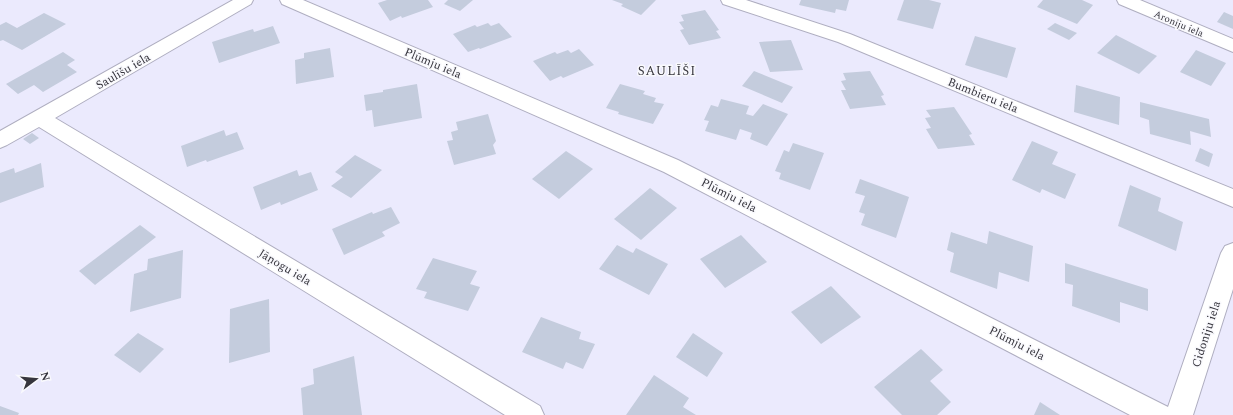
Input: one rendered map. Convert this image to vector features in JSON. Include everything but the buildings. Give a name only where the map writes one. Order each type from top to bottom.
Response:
[{"type":"street","name":"Saulīšu iela","points":[[0,140],[245,0]]},
{"type":"street","name":"Plūmju iela","points":[[288,0],[671,166],[1158,415]]},
{"type":"street","name":"Bumbieru iela","points":[[729,0],[844,38],[1233,198]]},
{"type":"street","name":"Aroniju iela","points":[[1125,0],[1233,46]]},
{"type":"street","name":"Jāņogu iela","points":[[40,118],[530,415]]},
{"type":"street","name":"Cidoniju iela","points":[[1179,415],[1233,253]]},
{"type":"district","name":"SAULĪŠI","points":[[667,70]]}]
